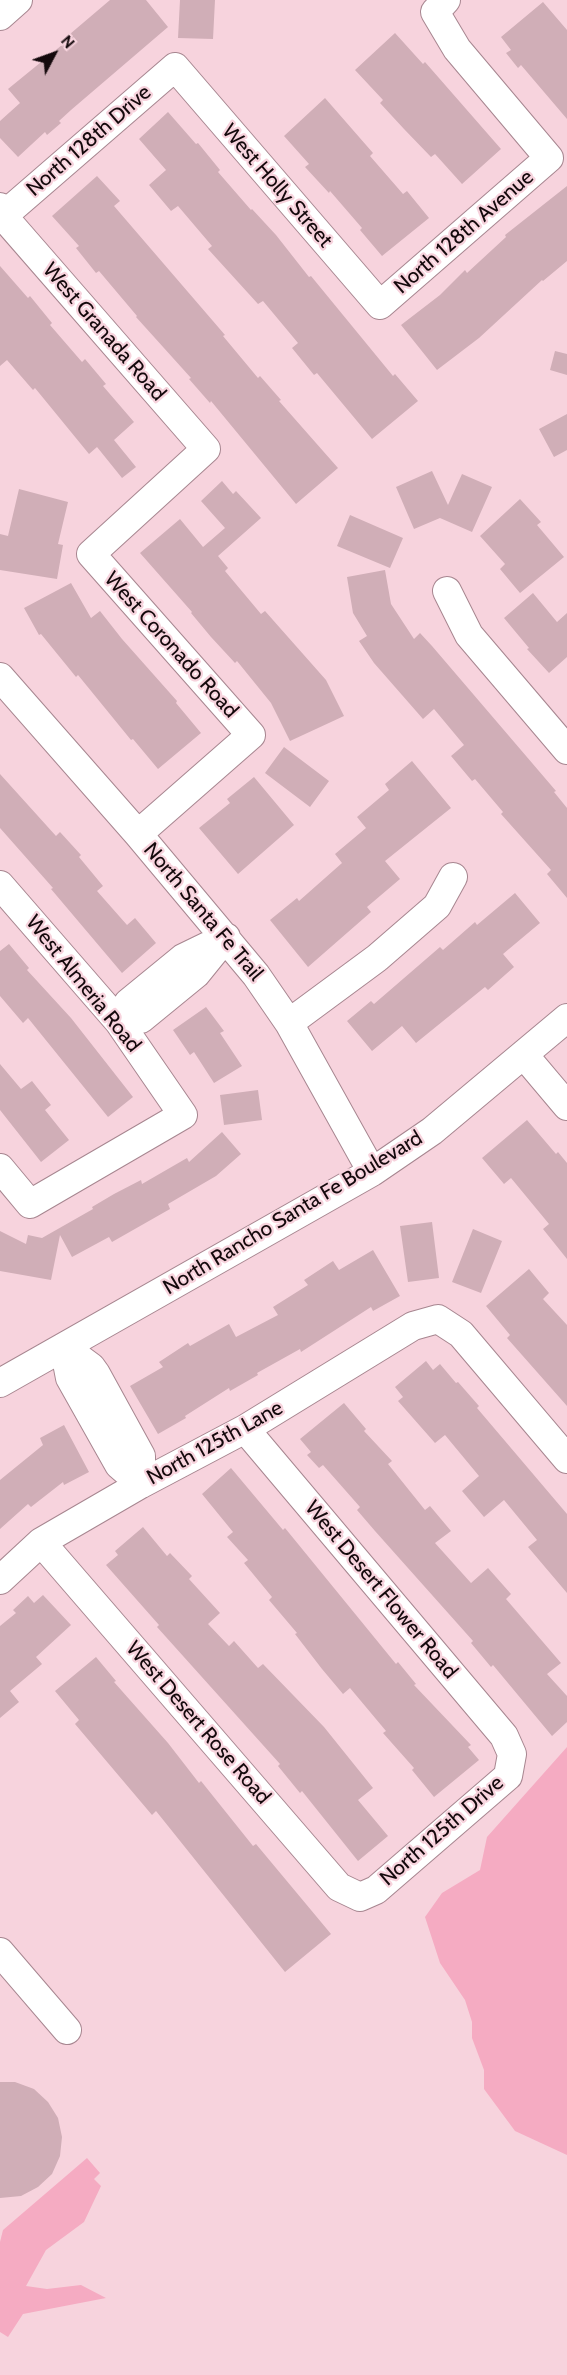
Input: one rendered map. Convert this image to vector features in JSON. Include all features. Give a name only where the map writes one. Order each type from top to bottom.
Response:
[{"type":"street","points":[[0,16],[18,0]]},
{"type":"street","name":"North 128th Avenue","points":[[380,305],[549,158],[457,49],[440,6]]},
{"type":"street","name":"North 128th Drive","points":[[1,213],[175,67]]},
{"type":"street","name":"West Holly Street","points":[[175,67],[380,305]]},
{"type":"street","name":"West Granada Road","points":[[1,213],[206,449],[91,554]]},
{"type":"street","name":"West Coronado Road","points":[[91,554],[252,735],[138,834]]},
{"type":"street","points":[[447,591],[469,635],[567,750]]},
{"type":"street","name":"North Santa Fe Trail","points":[[0,677],[138,834],[256,975],[289,1023],[372,1172]]},
{"type":"street","points":[[289,1023],[377,958],[436,906],[453,877]]},
{"type":"street","name":"West Almeria Road","points":[[0,885],[119,1022],[183,1115],[30,1204],[0,1168]]},
{"type":"street","points":[[119,1022],[128,1003],[183,958],[225,937]]},
{"type":"street","name":"North Rancho Santa Fe Boulevard","points":[[0,1383],[372,1172],[432,1131],[567,1018]]},
{"type":"street","points":[[524,1055],[567,1106]]},
{"type":"street","name":"North 125th Lane","points":[[0,1580],[41,1542],[141,1484],[245,1429],[413,1326],[438,1319],[461,1334],[567,1459]]},
{"type":"street","points":[[64,1347],[92,1367],[96,1374],[141,1456],[141,1484]]},
{"type":"street","name":"West Desert Flower Road","points":[[245,1429],[504,1736],[512,1754]]},
{"type":"street","name":"West Desert Rose Road","points":[[41,1542],[339,1887],[360,1897]]},
{"type":"street","name":"North 125th Drive","points":[[360,1897],[376,1890],[508,1776],[512,1754]]},
{"type":"street","points":[[0,1952],[66,2030]]},
{"type":"shaded area","points":[[567,1747],[567,2155],[515,2131],[484,2089],[484,2070],[472,2038],[472,2022],[465,2000],[440,1963],[425,1917],[442,1893],[480,1870],[487,1837]]},
{"type":"shaded area","points":[[87,2158],[100,2173],[94,2179],[101,2186],[84,2222],[46,2250],[26,2286],[47,2289],[81,2285],[106,2298],[23,2314],[8,2337],[0,2332],[0,2242],[3,2230]]},
{"type":"building","points":[[110,0],[146,0],[168,27],[71,110],[59,121],[61,123],[47,135],[45,132],[18,157],[0,138],[0,121],[20,103],[8,89],[73,36],[70,34]]},
{"type":"building","points":[[180,0],[215,0],[213,39],[178,38]]},
{"type":"building","points":[[543,2],[567,30],[567,119],[521,65],[518,68],[506,53],[511,50],[501,37]]},
{"type":"building","points":[[395,33],[423,64],[425,62],[501,149],[462,184],[435,154],[431,157],[404,129],[380,103],[383,100],[355,70]]},
{"type":"building","points":[[325,98],[373,153],[370,156],[403,194],[407,191],[429,218],[382,256],[360,230],[362,228],[330,191],[329,193],[305,167],[309,164],[284,136]]},
{"type":"building","points":[[168,112],[196,144],[198,143],[220,170],[218,172],[276,235],[393,376],[395,374],[418,401],[372,439],[317,373],[314,375],[292,348],[298,343],[263,301],[258,304],[208,249],[212,246],[178,206],[171,211],[149,185],[166,170],[139,139]]},
{"type":"building","points":[[97,176],[120,201],[114,206],[225,335],[223,336],[258,378],[260,376],[338,468],[296,504],[99,271],[96,273],[76,248],[79,246],[52,216]]},
{"type":"building","points":[[567,186],[567,261],[542,280],[479,338],[437,370],[401,325],[440,295],[465,270],[467,273],[506,237],[505,235]]},
{"type":"building","points":[[0,266],[28,298],[30,296],[52,323],[50,325],[82,362],[85,359],[106,384],[103,386],[134,422],[114,440],[136,467],[122,478],[97,447],[89,454],[35,388],[33,390],[7,360],[0,366]]},
{"type":"building","points":[[555,351],[567,354],[567,375],[550,370]]},
{"type":"building","points":[[567,414],[567,450],[554,457],[539,429]]},
{"type":"building","points":[[432,471],[448,505],[462,474],[492,487],[472,532],[440,518],[414,529],[396,487]]},
{"type":"building","points":[[222,481],[233,494],[236,491],[261,518],[218,556],[228,568],[225,571],[261,614],[265,611],[326,680],[344,716],[290,741],[271,703],[237,661],[235,663],[211,637],[140,553],[180,519],[203,547],[225,528],[201,501]]},
{"type":"building","points":[[19,489],[68,502],[58,544],[63,545],[57,579],[0,570],[0,534],[8,536]]},
{"type":"building","points":[[520,499],[541,522],[537,525],[564,557],[520,593],[500,569],[505,564],[480,536]]},
{"type":"building","points":[[350,515],[403,538],[390,568],[337,546]]},
{"type":"building","points":[[385,570],[391,604],[414,639],[420,633],[432,646],[556,791],[554,792],[567,808],[567,898],[547,874],[551,870],[501,814],[503,812],[475,779],[472,781],[451,756],[464,745],[434,709],[423,719],[374,663],[359,641],[367,636],[353,613],[347,577]]},
{"type":"building","points":[[71,583],[91,618],[100,611],[177,701],[176,703],[201,733],[158,769],[78,675],[76,677],[41,634],[39,635],[24,608]]},
{"type":"building","points":[[533,593],[557,622],[567,613],[567,657],[549,673],[527,649],[529,648],[504,618]]},
{"type":"building","points":[[284,747],[329,781],[310,807],[265,773]]},
{"type":"building","points":[[412,761],[451,808],[385,861],[400,879],[367,907],[371,912],[308,967],[270,920],[297,898],[299,901],[342,863],[335,854],[366,828],[357,817],[389,790],[385,784]]},
{"type":"building","points":[[0,774],[56,836],[60,832],[81,855],[79,857],[103,886],[97,891],[127,925],[135,918],[156,943],[122,973],[51,889],[53,888],[0,828]]},
{"type":"building","points":[[254,777],[294,825],[238,874],[199,828],[230,803],[227,799]]},
{"type":"building","points":[[515,893],[540,923],[503,954],[514,967],[488,990],[485,987],[416,1043],[402,1026],[372,1051],[347,1021],[371,1001],[374,1004],[440,947],[443,950],[475,922],[477,925]]},
{"type":"building","points":[[9,944],[29,968],[27,970],[71,1018],[133,1097],[108,1117],[28,1018],[23,1023],[0,996],[0,951]]},
{"type":"building","points":[[206,1007],[224,1031],[220,1033],[242,1066],[214,1083],[194,1052],[190,1055],[173,1030]]},
{"type":"building","points":[[0,1064],[21,1089],[32,1081],[51,1105],[45,1110],[69,1140],[41,1162],[0,1110]]},
{"type":"building","points":[[258,1090],[262,1120],[224,1125],[220,1095]]},
{"type":"building","points":[[527,1120],[556,1154],[558,1152],[567,1163],[567,1259],[543,1229],[549,1224],[511,1178],[504,1184],[482,1158]]},
{"type":"building","points":[[222,1132],[241,1154],[216,1176],[168,1204],[170,1209],[112,1242],[109,1237],[72,1257],[60,1235],[51,1280],[0,1271],[0,1231],[26,1244],[28,1235],[42,1238],[141,1180],[142,1184],[187,1158],[189,1162]]},
{"type":"building","points":[[432,1222],[439,1278],[408,1282],[400,1226]]},
{"type":"building","points":[[473,1229],[502,1241],[481,1293],[452,1282]]},
{"type":"building","points":[[373,1250],[400,1296],[373,1311],[371,1307],[301,1352],[300,1349],[230,1391],[229,1388],[158,1434],[130,1386],[163,1367],[159,1362],[188,1343],[190,1346],[229,1324],[236,1337],[278,1315],[273,1307],[308,1285],[304,1280],[333,1261],[339,1270]]},
{"type":"building","points":[[529,1269],[549,1293],[543,1299],[567,1325],[567,1406],[507,1338],[510,1335],[486,1306]]},
{"type":"building","points":[[426,1361],[433,1370],[440,1364],[456,1383],[458,1382],[479,1406],[477,1408],[567,1514],[567,1593],[528,1547],[537,1540],[504,1500],[484,1517],[462,1491],[479,1476],[445,1435],[435,1443],[398,1401],[403,1397],[395,1387]]},
{"type":"building","points":[[344,1403],[366,1429],[364,1431],[392,1461],[388,1464],[425,1510],[430,1506],[451,1531],[435,1543],[471,1583],[488,1568],[511,1594],[506,1599],[561,1663],[547,1674],[567,1696],[567,1722],[552,1736],[493,1665],[491,1667],[471,1643],[473,1641],[357,1510],[360,1507],[323,1465],[319,1468],[307,1455],[311,1452],[300,1439]]},
{"type":"building","points":[[64,1425],[89,1472],[64,1485],[63,1482],[31,1507],[28,1504],[0,1529],[0,1480],[43,1445],[40,1438]]},
{"type":"building","points":[[231,1468],[283,1530],[285,1528],[396,1664],[398,1662],[416,1684],[414,1685],[471,1745],[468,1747],[479,1760],[434,1797],[412,1770],[414,1768],[383,1733],[386,1731],[350,1688],[343,1694],[322,1669],[295,1634],[297,1633],[269,1600],[272,1597],[244,1563],[248,1560],[227,1537],[233,1532],[202,1494]]},
{"type":"building","points":[[143,1527],[167,1556],[170,1553],[192,1576],[189,1579],[220,1613],[208,1624],[229,1646],[234,1641],[258,1668],[263,1664],[324,1727],[373,1788],[358,1800],[388,1836],[358,1861],[302,1791],[300,1793],[278,1766],[280,1764],[157,1627],[159,1625],[106,1565],[118,1555],[115,1551]]},
{"type":"building","points":[[43,1595],[71,1625],[36,1657],[42,1664],[10,1691],[19,1702],[0,1718],[0,1626],[16,1613],[13,1610],[28,1596],[34,1603]]},
{"type":"building","points":[[96,1657],[116,1681],[114,1682],[168,1743],[199,1783],[201,1781],[253,1846],[256,1844],[331,1934],[285,1972],[156,1811],[152,1815],[75,1724],[79,1720],[55,1691]]},
{"type":"building","points":[[0,2082],[15,2082],[34,2089],[48,2102],[58,2118],[62,2137],[60,2156],[52,2174],[38,2187],[21,2196],[0,2198]]}]
